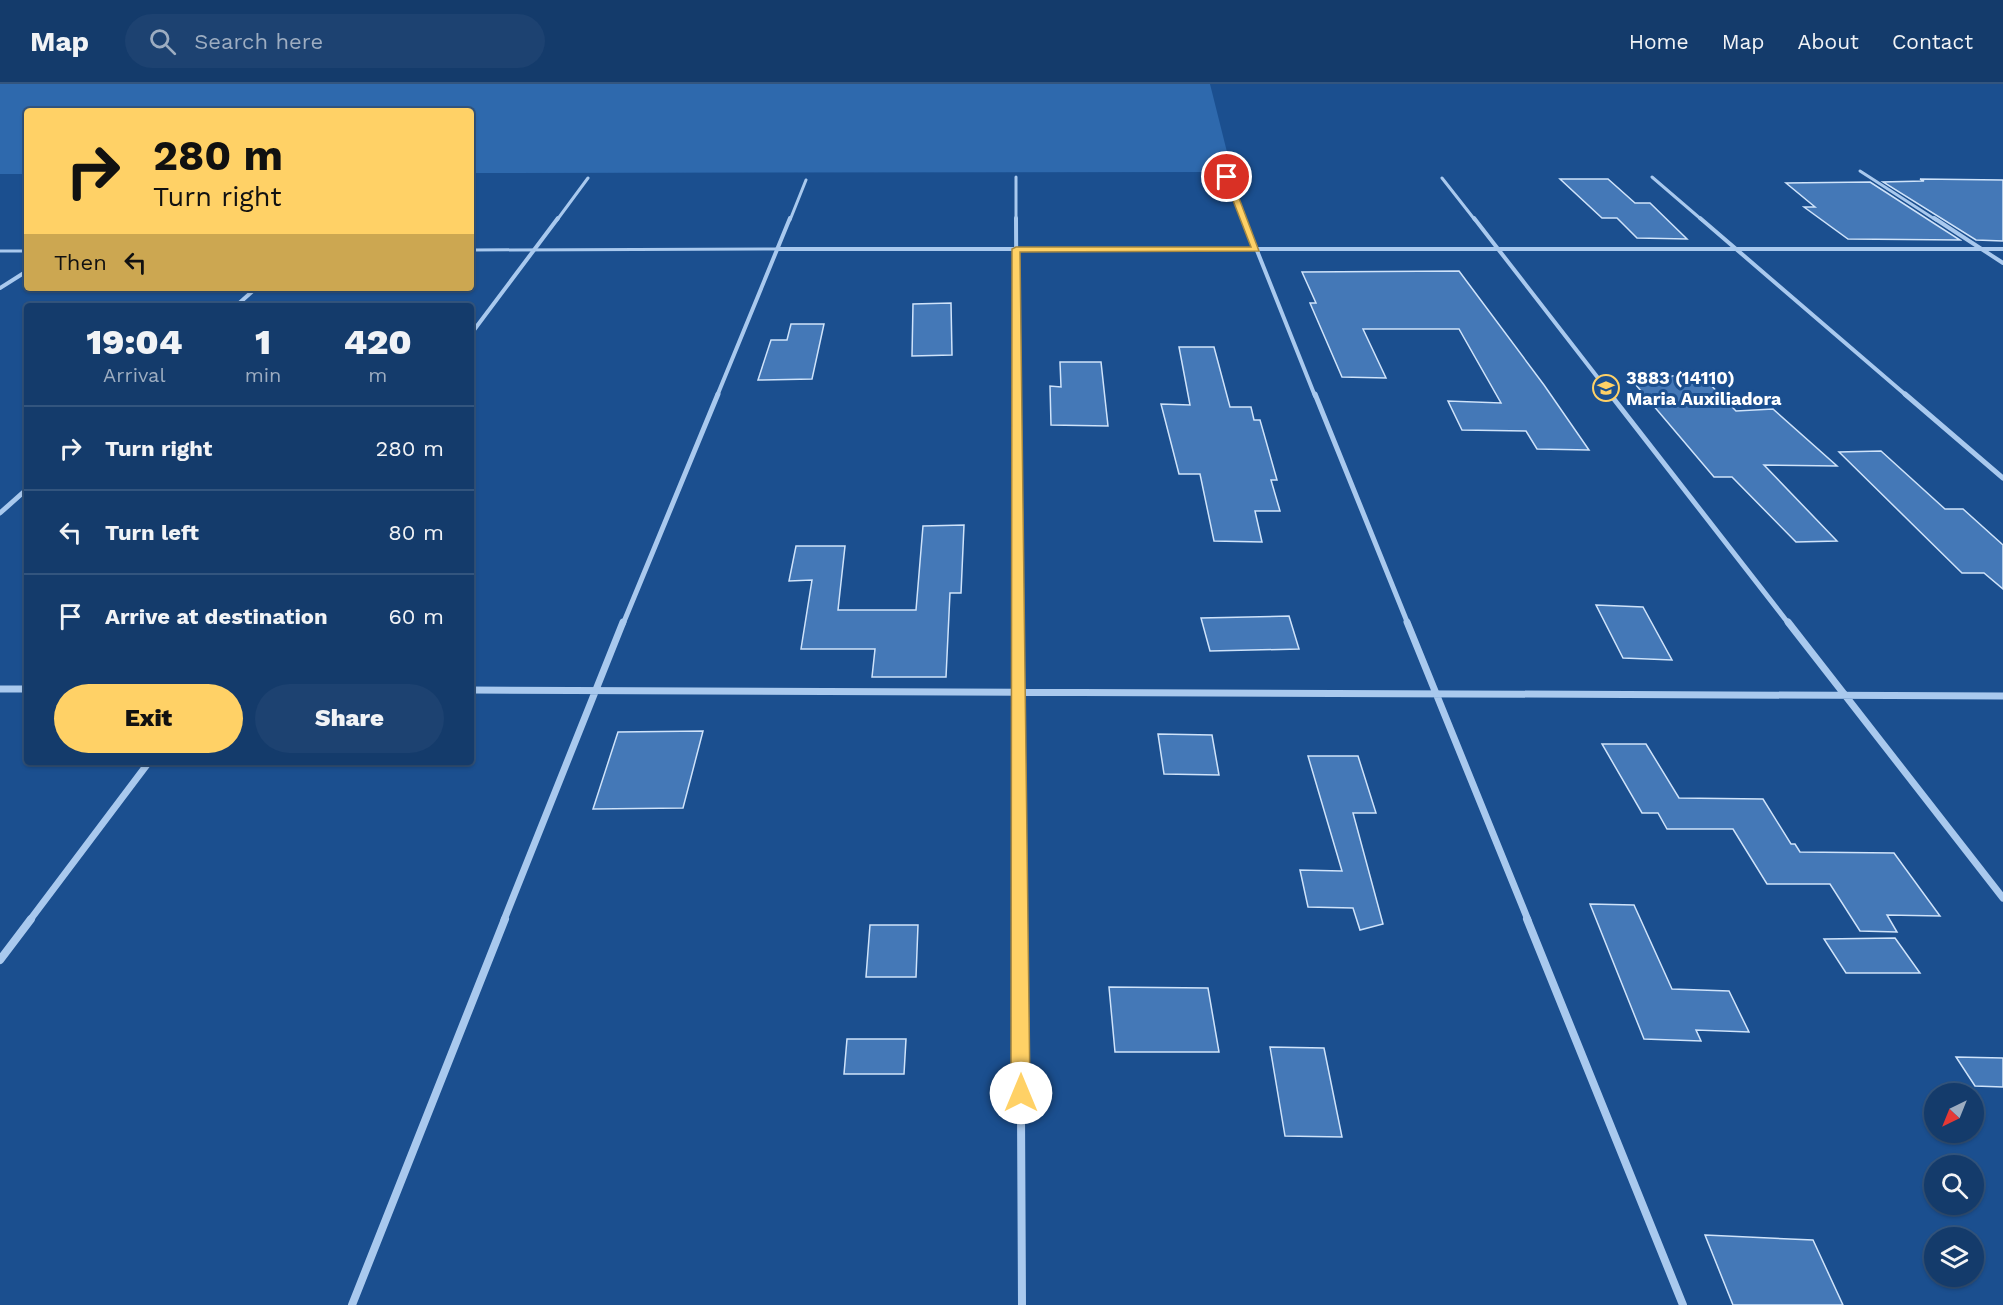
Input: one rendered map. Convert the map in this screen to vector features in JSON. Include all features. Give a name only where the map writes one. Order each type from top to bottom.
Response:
[{"type":"street","points":[[1860,171],[2003,263]]},
{"type":"street","points":[[1016,177],[1022,1305]]},
{"type":"street","points":[[1227,177],[1683,1305]]},
{"type":"street","points":[[1652,177],[2003,478]]},
{"type":"street","points":[[474,330],[588,178]]},
{"type":"street","points":[[1442,178],[2003,898]]},
{"type":"street","points":[[352,1305],[595,690],[806,180]]},
{"type":"street","points":[[777,249],[2003,249]]},
{"type":"street","points":[[0,288],[24,273]]},
{"type":"street","points":[[239,303],[253,291]]},
{"type":"street","points":[[0,513],[24,492]]},
{"type":"street","points":[[0,689],[24,689]]},
{"type":"street","points":[[474,690],[2003,696]]},
{"type":"street","points":[[0,960],[147,765]]},
{"type":"lane","points":[[474,250],[777,249]]},
{"type":"lane","points":[[0,252],[24,251]]},
{"type":"shaded area","points":[[0,84],[1210,84],[1232,172],[474,173],[474,108],[24,108],[24,174],[0,174]]},
{"type":"building","points":[[1560,179],[1608,179],[1635,203],[1650,203],[1687,239],[1637,238],[1617,218],[1602,218]]},
{"type":"building","points":[[1920,179],[2003,180],[2003,241],[1976,240],[1883,182],[1924,181]]},
{"type":"building","points":[[1870,182],[1960,240],[1848,239],[1804,207],[1815,207],[1786,183]]},
{"type":"building","points":[[1459,271],[1589,450],[1537,449],[1526,431],[1462,430],[1448,401],[1501,403],[1459,329],[1363,329],[1386,378],[1342,377],[1310,303],[1316,303],[1302,272]]},
{"type":"building","points":[[951,303],[952,355],[912,356],[913,304]]},
{"type":"building","points":[[791,324],[824,324],[812,379],[758,380],[771,340],[787,340]]},
{"type":"building","points":[[1179,347],[1214,347],[1230,407],[1251,407],[1254,420],[1260,420],[1277,480],[1271,480],[1280,511],[1255,511],[1262,542],[1214,541],[1200,474],[1179,474],[1161,404],[1190,405]]},
{"type":"building","points":[[1060,362],[1101,362],[1108,426],[1051,425],[1050,386],[1061,387]]},
{"type":"building","points":[[1655,376],[1702,376],[1736,411],[1773,409],[1837,466],[1764,465],[1837,541],[1796,542],[1732,477],[1714,477],[1630,378],[1657,378]]},
{"type":"building","points":[[1881,451],[1945,509],[1963,509],[2003,545],[2003,589],[1984,573],[1962,573],[1839,452]]},
{"type":"building","points":[[964,525],[961,593],[950,593],[946,677],[872,677],[875,649],[801,649],[812,580],[789,581],[796,546],[845,546],[838,610],[916,610],[923,526]]},
{"type":"building","points":[[1596,605],[1643,607],[1672,660],[1623,658]]},
{"type":"building","points":[[1289,616],[1299,649],[1210,651],[1201,618]]},
{"type":"building","points":[[703,731],[683,808],[593,809],[618,732]]},
{"type":"building","points":[[1158,734],[1212,735],[1219,775],[1164,774]]},
{"type":"building","points":[[1602,744],[1646,744],[1679,798],[1763,799],[1791,844],[1795,844],[1800,852],[1894,853],[1940,916],[1887,915],[1897,932],[1860,931],[1830,884],[1767,884],[1733,829],[1667,829],[1658,813],[1642,813]]},
{"type":"building","points":[[1308,756],[1358,756],[1376,813],[1353,813],[1383,924],[1360,930],[1353,908],[1308,907],[1300,870],[1342,871]]},
{"type":"building","points":[[1590,904],[1634,905],[1672,989],[1729,991],[1749,1032],[1696,1030],[1701,1041],[1644,1039]]},
{"type":"building","points":[[870,925],[918,925],[916,977],[866,977]]},
{"type":"building","points":[[1895,938],[1920,973],[1846,973],[1824,939]]},
{"type":"building","points":[[1109,987],[1208,988],[1219,1052],[1115,1052]]},
{"type":"building","points":[[847,1039],[906,1039],[904,1074],[844,1074]]},
{"type":"building","points":[[1270,1047],[1324,1048],[1342,1137],[1285,1136]]},
{"type":"building","points":[[1956,1057],[2003,1058],[2003,1087],[1984,1086],[1984,1083],[1973,1083]]},
{"type":"building","points":[[1705,1235],[1813,1240],[1843,1305],[1733,1305]]},
{"type":"place","name":"3883 (14110) Maria Auxiliadora","points":[[1606,388]]},
{"type":"route","points":[[1021,1093],[1016,249],[1256,249],[1227,177]]}]
